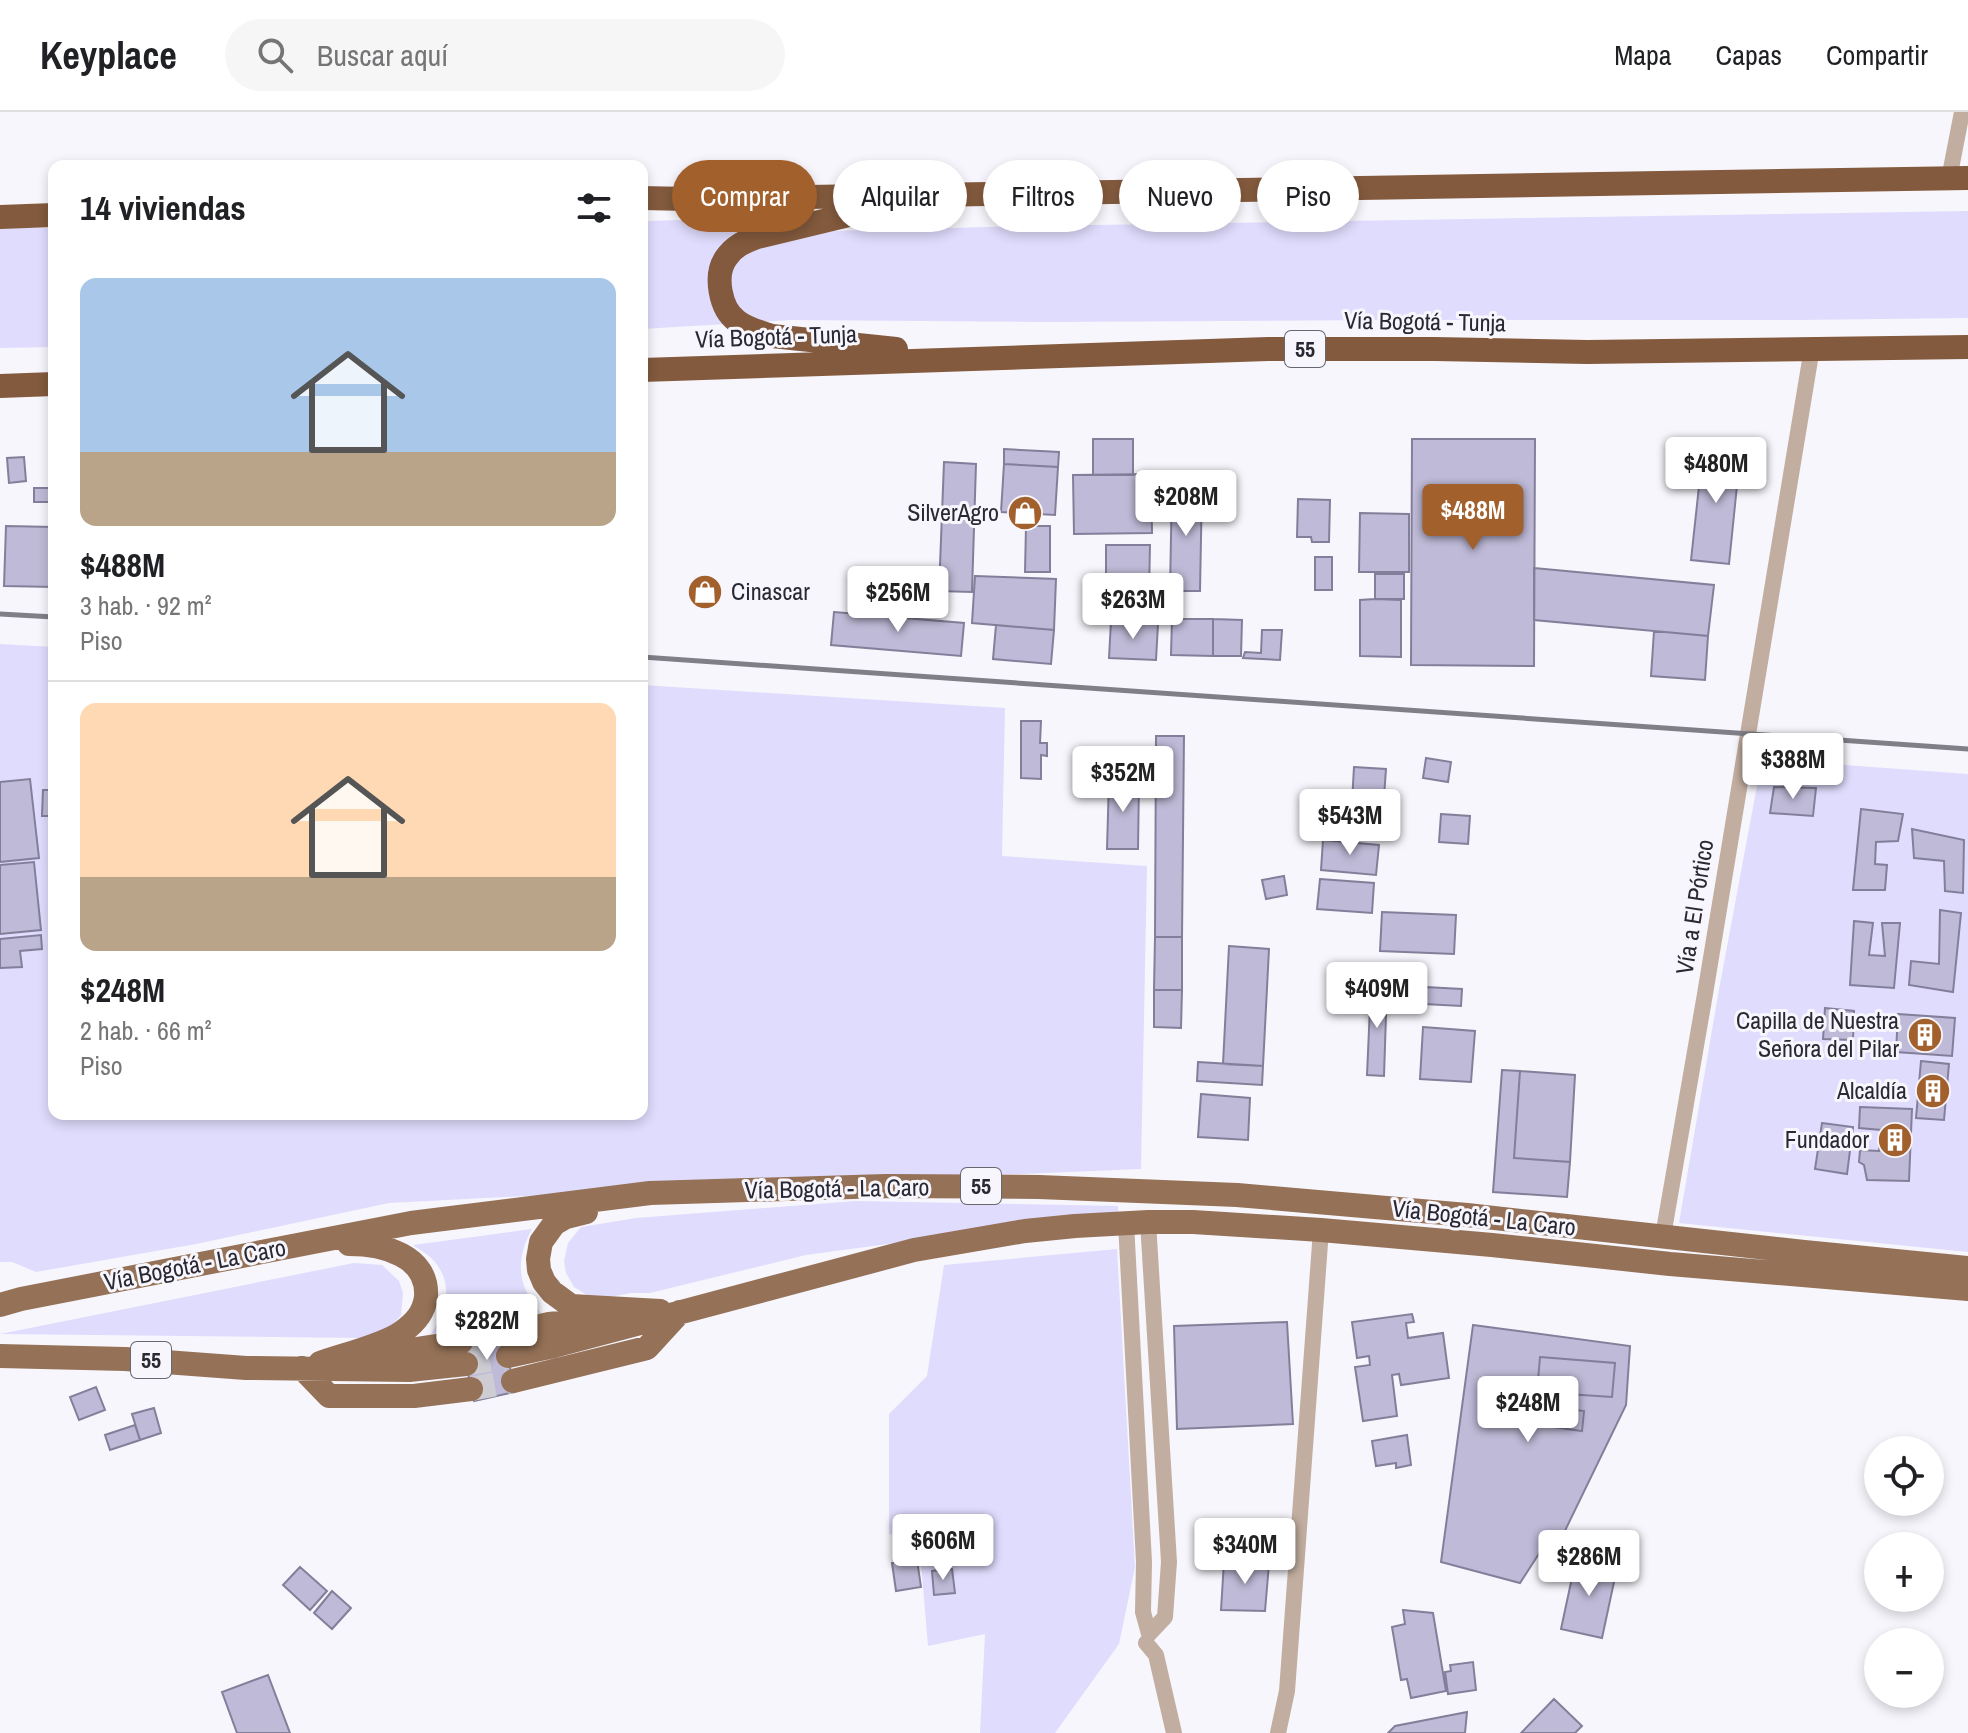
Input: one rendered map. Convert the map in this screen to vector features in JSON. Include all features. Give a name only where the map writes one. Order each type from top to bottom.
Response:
[{"type":"highway","points":[[967,194],[1959,178]]},
{"type":"highway","points":[[648,198],[833,196]]},
{"type":"highway","points":[[0,217],[48,215]]},
{"type":"highway","points":[[833,219],[757,237],[738,245],[724,260],[720,280],[722,300],[735,320],[772,336],[988,358]]},
{"type":"highway","name":"Vía Bogotá - Tunja","points":[[648,370],[1283,349],[1587,352],[1968,347]]},
{"type":"highway","points":[[0,386],[48,384]]},
{"type":"main road","name":"Vía Bogotá - La Caro","points":[[0,1305],[411,1223],[650,1193],[886,1186],[1039,1187],[1237,1195],[1467,1215],[1968,1268]]},
{"type":"main road","points":[[650,1193],[566,1217],[554,1224],[541,1242],[539,1270],[552,1292],[571,1306],[680,1312]]},
{"type":"main road","name":"Vía Bogotá - La Caro","points":[[680,1312],[647,1348],[508,1357],[914,1250],[1025,1231],[1137,1223],[1193,1222],[1321,1230],[1968,1289]]},
{"type":"main road","points":[[302,1368],[394,1338],[417,1320],[425,1306],[426,1291],[417,1265],[386,1248],[365,1244],[307,1243]]},
{"type":"main road","name":"55","points":[[0,1356],[125,1359],[246,1368],[409,1370],[466,1365]]},
{"type":"street","points":[[1959,178],[1962,112]]},
{"type":"street","name":"Vía a El Pórtico","points":[[1663,1236],[1812,348]]},
{"type":"street","points":[[1137,1223],[1169,1562],[1165,1617],[1149,1634],[1143,1612],[1137,1223]]},
{"type":"street","points":[[1278,1733],[1287,1691],[1321,1230]]},
{"type":"street","points":[[1146,1643],[1156,1655],[1174,1733]]},
{"type":"shaded area","points":[[1968,211],[1968,318],[1047,322],[791,320],[648,329],[648,221],[672,220],[672,232],[967,232],[967,228],[983,227],[983,232],[1103,232],[1103,225],[1119,225],[1119,232],[1241,232],[1241,223],[1257,222],[1257,232],[1359,232],[1359,221]]},
{"type":"shaded area","points":[[0,228],[48,228],[48,347],[0,348]]},
{"type":"shaded area","points":[[0,644],[48,647],[48,1120],[648,1120],[648,685],[1005,708],[1002,856],[1147,866],[1141,1169],[389,1203],[196,1244],[36,1272],[12,1262],[0,1262]]},
{"type":"shaded area","points":[[1762,759],[1968,774],[1968,1252],[1679,1223]]},
{"type":"shaded area","points":[[855,1201],[1118,1206],[1118,1213],[806,1255],[650,1293],[595,1300],[574,1287],[566,1273],[564,1261],[568,1243],[581,1227],[636,1218]]},
{"type":"shaded area","points":[[532,1229],[523,1251],[521,1272],[527,1293],[541,1313],[431,1334],[444,1307],[444,1279],[434,1261],[413,1245]]},
{"type":"shaded area","points":[[1117,1249],[1135,1567],[1119,1644],[1055,1733],[980,1733],[985,1634],[928,1646],[919,1539],[889,1534],[889,1414],[927,1376],[944,1265]]},
{"type":"shaded area","points":[[354,1263],[382,1265],[399,1281],[403,1293],[401,1315],[386,1333],[362,1338],[0,1334]]},
{"type":"building","points":[[1093,439],[1133,439],[1133,475],[1093,475]]},
{"type":"building","points":[[1412,439],[1535,439],[1534,666],[1411,665]]},
{"type":"building","points":[[1704,440],[1722,442],[1721,453],[1740,456],[1729,564],[1691,560]]},
{"type":"building","points":[[1004,449],[1059,452],[1058,467],[1004,464]]},
{"type":"building","points":[[24,457],[26,481],[9,483],[7,458]]},
{"type":"building","points":[[944,462],[976,464],[972,592],[939,591]]},
{"type":"building","points":[[1004,464],[1058,467],[1055,515],[1001,512]]},
{"type":"building","points":[[1151,474],[1152,533],[1074,534],[1073,475]]},
{"type":"building","points":[[1172,484],[1202,485],[1200,591],[1170,591]]},
{"type":"building","points":[[34,488],[48,488],[48,502],[34,502]]},
{"type":"building","points":[[1298,499],[1330,500],[1329,542],[1312,542],[1311,537],[1297,537]]},
{"type":"building","points":[[1360,513],[1409,514],[1409,572],[1359,572]]},
{"type":"building","points":[[6,526],[48,527],[48,587],[4,586]]},
{"type":"building","points":[[1026,526],[1050,526],[1050,572],[1025,572]]},
{"type":"building","points":[[1106,545],[1150,545],[1149,593],[1106,592]]},
{"type":"building","points":[[1315,557],[1332,557],[1332,590],[1315,590]]},
{"type":"building","points":[[1534,568],[1714,585],[1708,636],[1534,620]]},
{"type":"building","points":[[1375,574],[1404,574],[1404,599],[1375,599]]},
{"type":"building","points":[[975,576],[1056,579],[1054,630],[972,623]]},
{"type":"building","points":[[1360,600],[1401,600],[1401,657],[1360,656]]},
{"type":"building","points":[[834,612],[964,623],[961,656],[831,645]]},
{"type":"building","points":[[1172,619],[1213,619],[1213,656],[1171,655]]},
{"type":"building","points":[[1213,619],[1242,620],[1241,656],[1213,656]]},
{"type":"building","points":[[1111,621],[1158,624],[1156,660],[1109,658]]},
{"type":"building","points":[[996,625],[1054,630],[1051,664],[993,659]]},
{"type":"building","points":[[1262,630],[1282,630],[1280,660],[1243,658],[1245,652],[1261,653]]},
{"type":"building","points":[[1654,631],[1708,636],[1705,680],[1651,676]]},
{"type":"building","points":[[1021,721],[1041,721],[1040,743],[1047,743],[1047,756],[1041,755],[1041,779],[1021,778]]},
{"type":"building","points":[[1156,736],[1184,736],[1182,937],[1155,937]]},
{"type":"building","points":[[1426,758],[1451,762],[1448,782],[1423,778]]},
{"type":"building","points":[[1354,767],[1386,769],[1381,839],[1350,836]]},
{"type":"building","points":[[30,779],[39,858],[0,862],[0,782]]},
{"type":"building","points":[[1109,779],[1139,780],[1138,849],[1107,849]]},
{"type":"building","points":[[1774,787],[1816,788],[1813,816],[1770,813]]},
{"type":"building","points":[[43,790],[48,790],[48,816],[42,816]]},
{"type":"building","points":[[1861,809],[1903,814],[1898,841],[1876,842],[1875,864],[1887,865],[1885,890],[1853,890]]},
{"type":"building","points":[[1441,814],[1470,816],[1468,844],[1439,842]]},
{"type":"building","points":[[1912,829],[1964,840],[1963,893],[1945,891],[1944,861],[1914,858]]},
{"type":"building","points":[[1323,840],[1379,845],[1376,875],[1321,870]]},
{"type":"building","points":[[34,862],[41,930],[0,934],[0,865]]},
{"type":"building","points":[[1284,876],[1287,895],[1266,899],[1262,880]]},
{"type":"building","points":[[1320,879],[1374,883],[1372,913],[1317,909]]},
{"type":"building","points":[[1940,910],[1961,913],[1953,992],[1909,985],[1911,961],[1939,964]]},
{"type":"building","points":[[1382,912],[1456,915],[1454,954],[1380,951]]},
{"type":"building","points":[[1854,921],[1873,923],[1869,955],[1885,956],[1882,923],[1900,923],[1894,988],[1850,985]]},
{"type":"building","points":[[41,935],[42,949],[20,951],[22,967],[0,968],[0,939]]},
{"type":"building","points":[[1155,937],[1182,937],[1182,990],[1154,990]]},
{"type":"building","points":[[1229,946],[1269,949],[1263,1066],[1223,1064]]},
{"type":"building","points":[[1371,984],[1387,985],[1384,1076],[1367,1075]]},
{"type":"building","points":[[1387,985],[1462,989],[1461,1006],[1386,1002]]},
{"type":"building","points":[[1154,990],[1182,990],[1181,1028],[1154,1027]]},
{"type":"building","points":[[1825,1008],[1854,1011],[1853,1040],[1823,1039]]},
{"type":"building","name":"Capilla de Nuestra Señora del Pilar","points":[[1898,1014],[1955,1018],[1952,1056],[1896,1052]]},
{"type":"building","points":[[1423,1027],[1475,1031],[1471,1082],[1420,1079]]},
{"type":"building","name":"Alcaldía","points":[[1921,1061],[1949,1064],[1944,1120],[1916,1118]]},
{"type":"building","points":[[1198,1062],[1263,1066],[1262,1085],[1197,1081]]},
{"type":"building","points":[[1502,1070],[1520,1071],[1514,1158],[1570,1162],[1567,1197],[1493,1192]]},
{"type":"building","points":[[1520,1071],[1575,1075],[1570,1162],[1514,1158]]},
{"type":"building","points":[[1201,1094],[1250,1098],[1248,1140],[1198,1137]]},
{"type":"building","name":"Fundador","points":[[1860,1107],[1912,1109],[1909,1181],[1867,1180],[1864,1165],[1859,1162],[1860,1150],[1879,1151],[1881,1130],[1859,1128]]},
{"type":"building","points":[[1822,1123],[1853,1127],[1847,1174],[1815,1169]]},
{"type":"building","points":[[1412,1314],[1414,1322],[1406,1323],[1408,1338],[1443,1333],[1449,1378],[1401,1385],[1399,1374],[1392,1375],[1397,1416],[1363,1421],[1355,1367],[1370,1365],[1369,1356],[1357,1358],[1352,1322]]},
{"type":"building","points":[[1287,1322],[1293,1424],[1177,1429],[1174,1326]]},
{"type":"building","points":[[501,1323],[515,1392],[474,1401],[459,1332]]},
{"type":"building","points":[[1473,1325],[1630,1346],[1626,1405],[1559,1543],[1542,1549],[1520,1583],[1441,1562]]},
{"type":"building","points":[[1540,1357],[1615,1363],[1612,1397],[1537,1392]]},
{"type":"building","points":[[96,1387],[105,1410],[79,1420],[70,1397]]},
{"type":"building","points":[[1548,1406],[1584,1411],[1582,1431],[1545,1426]]},
{"type":"building","points":[[154,1408],[161,1433],[140,1440],[132,1414]]},
{"type":"building","points":[[135,1425],[140,1440],[110,1450],[105,1435]]},
{"type":"building","points":[[1407,1435],[1411,1465],[1396,1468],[1396,1463],[1376,1466],[1372,1441]]},
{"type":"building","points":[[1576,1559],[1617,1568],[1602,1638],[1561,1629]]},
{"type":"building","points":[[917,1560],[921,1587],[896,1591],[892,1563]]},
{"type":"building","points":[[1224,1561],[1269,1564],[1265,1611],[1221,1610]]},
{"type":"building","points":[[300,1567],[327,1591],[310,1610],[283,1585]]},
{"type":"building","points":[[952,1569],[955,1593],[934,1595],[932,1571]]},
{"type":"building","points":[[332,1591],[351,1608],[332,1629],[314,1613]]},
{"type":"building","points":[[1403,1610],[1433,1613],[1446,1691],[1411,1698],[1407,1679],[1401,1680],[1392,1627],[1405,1624]]},
{"type":"building","points":[[1473,1662],[1476,1690],[1448,1694],[1445,1672],[1451,1671],[1450,1665]]},
{"type":"building","points":[[268,1675],[290,1733],[237,1733],[222,1692]]},
{"type":"building","points":[[1554,1699],[1582,1726],[1575,1733],[1521,1733]]},
{"type":"building","points":[[1467,1712],[1465,1733],[1388,1733],[1395,1726]]},
{"type":"tunnel","points":[[461,1342],[503,1334]]},
{"type":"tunnel","points":[[466,1364],[508,1356]]},
{"type":"tunnel","points":[[471,1389],[513,1381]]},
{"type":"railway","points":[[0,614],[48,617]]},
{"type":"railway","points":[[648,657],[1968,749]]},
{"type":"place","name":"SilverAgro","points":[[1025,513]]},
{"type":"place","name":"Cinascar","points":[[705,592]]},
{"type":"place","name":"Capilla de Nuestra Señora del Pilar","points":[[1925,1035]]},
{"type":"place","name":"Alcaldía","points":[[1933,1091]]},
{"type":"place","name":"Fundador","points":[[1895,1140]]}]
